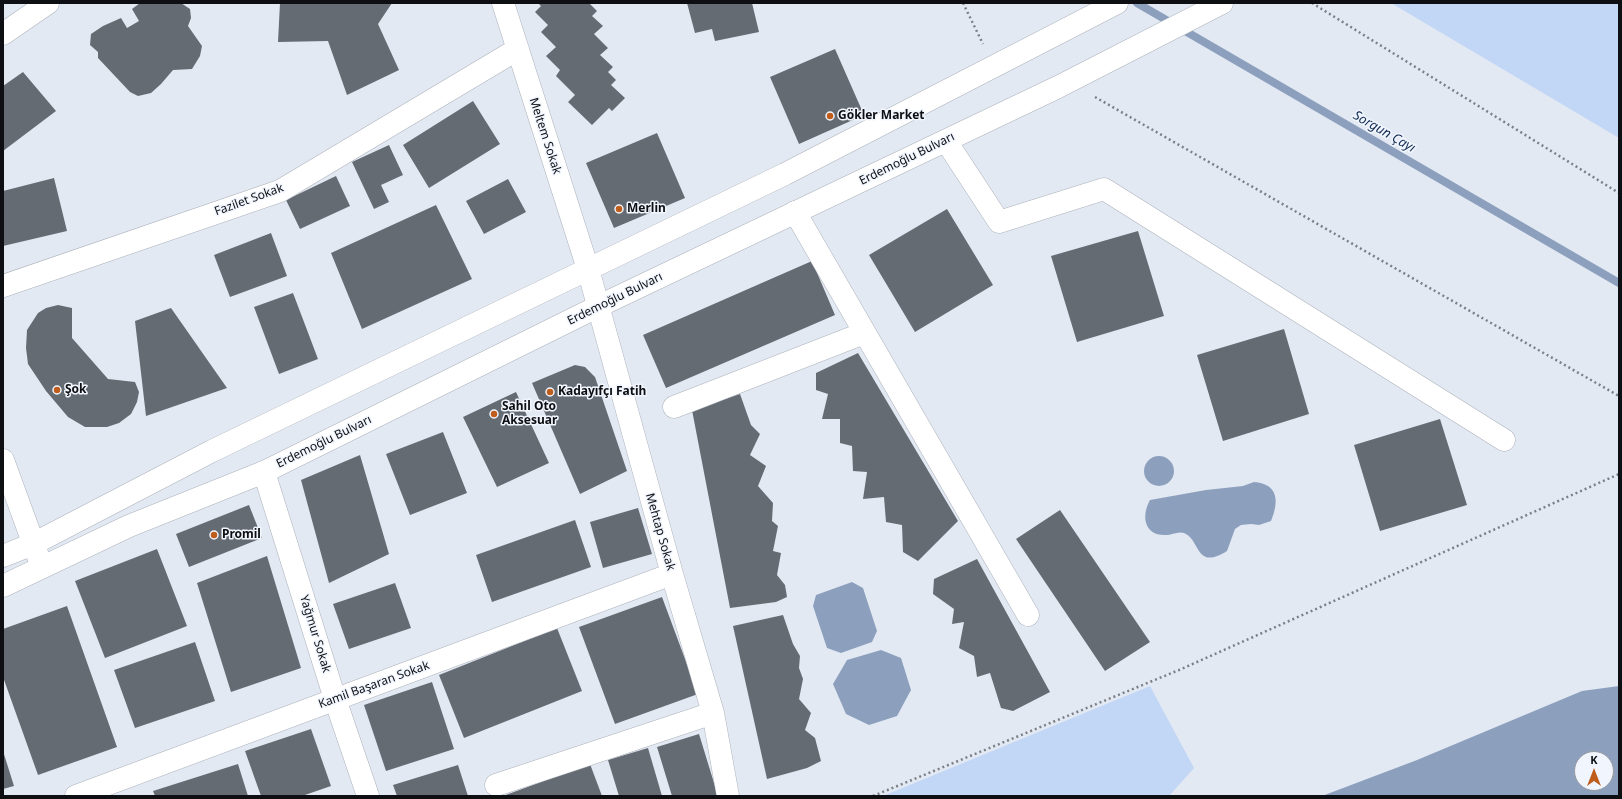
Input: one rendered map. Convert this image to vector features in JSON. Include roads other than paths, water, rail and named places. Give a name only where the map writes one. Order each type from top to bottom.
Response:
[{"type":"main road","points":[[3,34],[48,3]]},
{"type":"main road","name":"Meltem Sokak","points":[[503,3],[588,269]]},
{"type":"main road","points":[[3,556],[33,544],[212,451],[785,174],[1117,3]]},
{"type":"main road","name":"Erdemoğlu Bulvarı","points":[[3,586],[129,526],[264,472],[597,307],[1058,87],[1222,3]]},
{"type":"main road","name":"Fazilet Sokak","points":[[3,286],[280,191],[518,49]]},
{"type":"main road","points":[[946,141],[999,222],[1104,189],[1504,440]]},
{"type":"main road","points":[[795,212],[1028,615]]},
{"type":"main road","name":"Mehtap Sokak","points":[[588,269],[597,307],[672,574],[713,713],[728,796]]},
{"type":"main road","points":[[674,407],[864,333]]},
{"type":"main road","points":[[3,460],[42,567]]},
{"type":"main road","name":"Yağmur Sokak","points":[[264,472],[335,699],[368,796]]},
{"type":"main road","name":"Kamil Başaran Sokak","points":[[76,796],[672,574]]},
{"type":"main road","points":[[496,785],[713,713]]},
{"type":"waterway","name":"Sorgun Çayı","points":[[1137,3],[1619,283]]},
{"type":"place","name":"Gökler Market","points":[[830,116]]},
{"type":"place","name":"Merlin","points":[[619,209]]},
{"type":"place","name":"Şok","points":[[57,390]]},
{"type":"place","name":"Kadayıfçı Fatih","points":[[550,392]]},
{"type":"place","name":"Sahil Oto Aksesuar","points":[[494,414]]},
{"type":"place","name":"Promil","points":[[214,535]]}]
